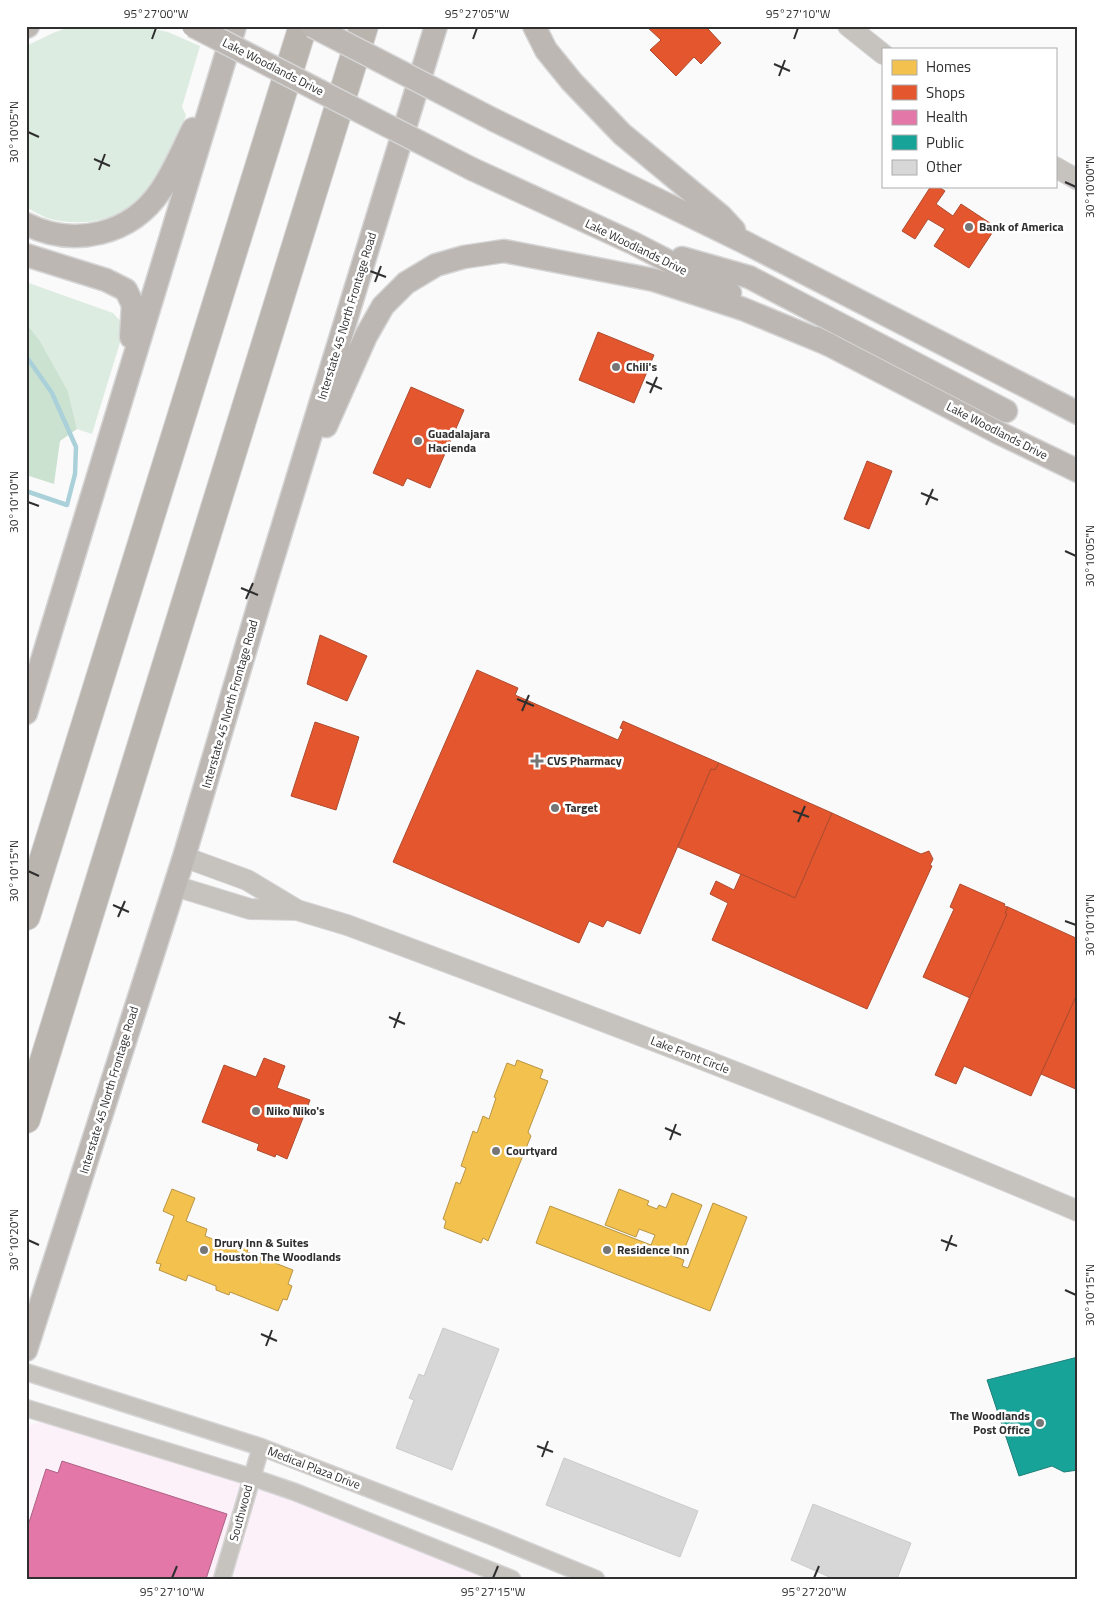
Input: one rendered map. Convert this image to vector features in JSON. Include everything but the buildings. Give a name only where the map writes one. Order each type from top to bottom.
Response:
[{"type":"highway","points":[[26,916],[303,26]]},
{"type":"highway","points":[[26,1119],[364,26]]},
{"type":"main road","name":"Lake Woodlands Drive","points":[[193,26],[472,169],[633,243],[963,415],[1078,471]]},
{"type":"main road","points":[[26,711],[235,26]]},
{"type":"main road","points":[[312,26],[494,120],[744,242],[1078,413]]},
{"type":"main road","name":"Interstate 45 North Frontage Road","points":[[26,1350],[184,857],[383,194],[436,26]]},
{"type":"main road","points":[[534,26],[546,50],[572,82],[622,134],[721,216],[744,242]]},
{"type":"main road","points":[[26,224],[48,233],[72,237],[96,234],[118,227],[138,215],[162,189],[220,76]]},
{"type":"main road","points":[[633,243],[749,277],[1006,411]]},
{"type":"main road","points":[[290,506],[366,336],[383,306],[406,283],[436,265],[464,257],[504,251],[654,280],[743,309],[830,345]]},
{"type":"main road","points":[[26,255],[106,280],[126,290],[133,305],[127,380]]},
{"type":"main road","points":[[963,415],[986,366]]},
{"type":"main road","points":[[997,432],[1017,383]]},
{"type":"street","points":[[848,26],[882,53]]},
{"type":"street","points":[[1056,168],[1078,180]]},
{"type":"street","name":"Lake Front Circle","points":[[184,857],[247,880],[297,910]]},
{"type":"street","name":"Lake Front Circle","points":[[175,886],[250,909],[297,910],[347,924],[641,1036],[1078,1211]]},
{"type":"street","name":"Medical Plaza Drive","points":[[26,1372],[261,1447],[484,1533],[596,1579]]},
{"type":"street","points":[[26,1408],[251,1476],[512,1579]]},
{"type":"street","name":"Southwood","points":[[222,1579],[261,1447]]},
{"type":"shaded area","points":[[41,1422],[55,1424],[282,1496],[492,1579],[26,1579],[26,1426]]},
{"type":"green space","points":[[72,26],[145,27],[168,32],[200,46],[182,107],[186,115],[179,140],[173,155],[161,175],[141,199],[126,210],[104,219],[81,222],[58,221],[47,218],[26,207],[26,46]]},
{"type":"green space","points":[[26,282],[113,313],[121,322],[122,336],[92,434],[77,429],[68,391],[40,341],[26,323]]},
{"type":"green space","points":[[26,323],[40,341],[68,391],[77,429],[60,441],[54,484],[26,475]]},
{"type":"waterway","points":[[26,356],[52,393],[76,447],[75,474],[67,505],[26,491]]},
{"type":"place","name":"Bank of America","points":[[969,227]]},
{"type":"place","name":"Chili's","points":[[616,367]]},
{"type":"place","name":"Guadalajara Hacienda","points":[[418,441]]},
{"type":"place","name":"CVS Pharmacy","points":[[537,761]]},
{"type":"place","name":"Target","points":[[555,808]]},
{"type":"place","name":"Niko Niko's","points":[[256,1111]]},
{"type":"place","name":"Courtyard","points":[[496,1151]]},
{"type":"place","name":"Drury Inn & Suites Houston The Woodlands","points":[[204,1250]]},
{"type":"place","name":"Residence Inn","points":[[607,1250]]},
{"type":"place","name":"The Woodlands Post Office","points":[[1040,1423]]}]
